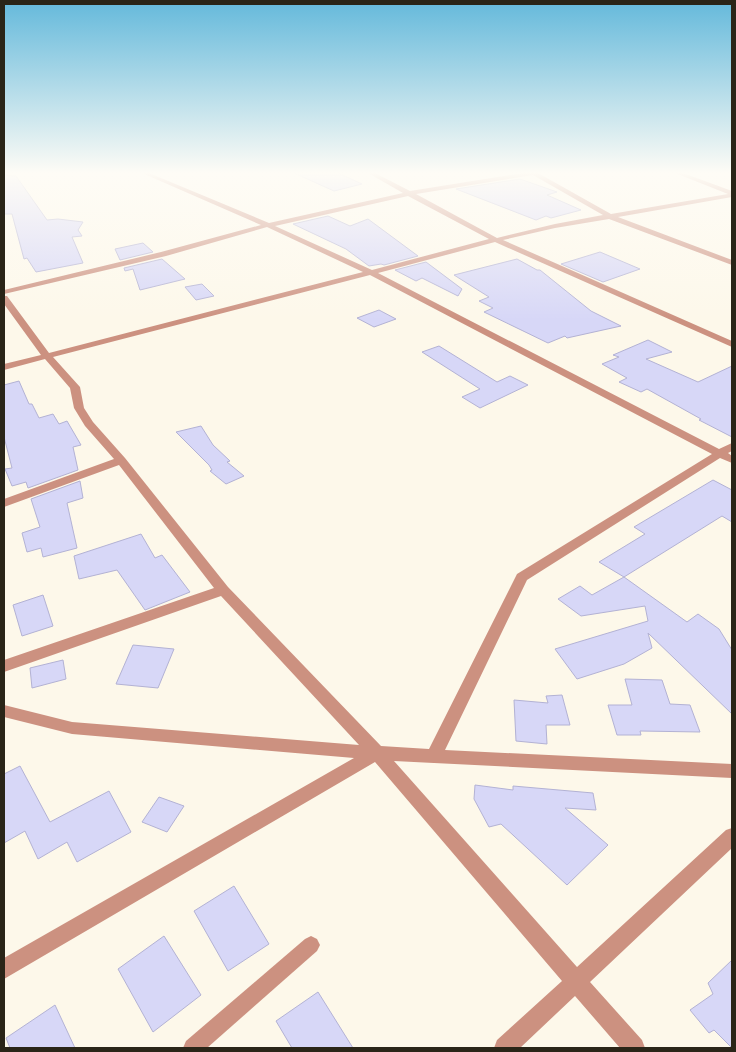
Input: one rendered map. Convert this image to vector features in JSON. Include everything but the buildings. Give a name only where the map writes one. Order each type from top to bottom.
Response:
[{"type":"street","points":[[263,222],[370,272],[732,460]]},
{"type":"street","points":[[4,292],[163,254],[277,222]]},
{"type":"street","points":[[464,222],[496,240],[732,344]]},
{"type":"street","points":[[4,367],[496,240],[581,222]]},
{"type":"street","points":[[626,222],[732,263]]},
{"type":"street","points":[[4,298],[46,355],[75,387],[79,408],[89,424],[121,460],[223,590],[377,752],[634,1048]]},
{"type":"street","points":[[435,754],[522,577],[732,446]]},
{"type":"street","points":[[4,503],[121,460]]},
{"type":"street","points":[[4,666],[223,590]]},
{"type":"street","points":[[4,711],[72,728],[377,752],[732,771]]},
{"type":"street","points":[[4,969],[377,752]]},
{"type":"street","points":[[505,1048],[732,836]]},
{"type":"lane","points":[[193,1048],[311,945]]}]
